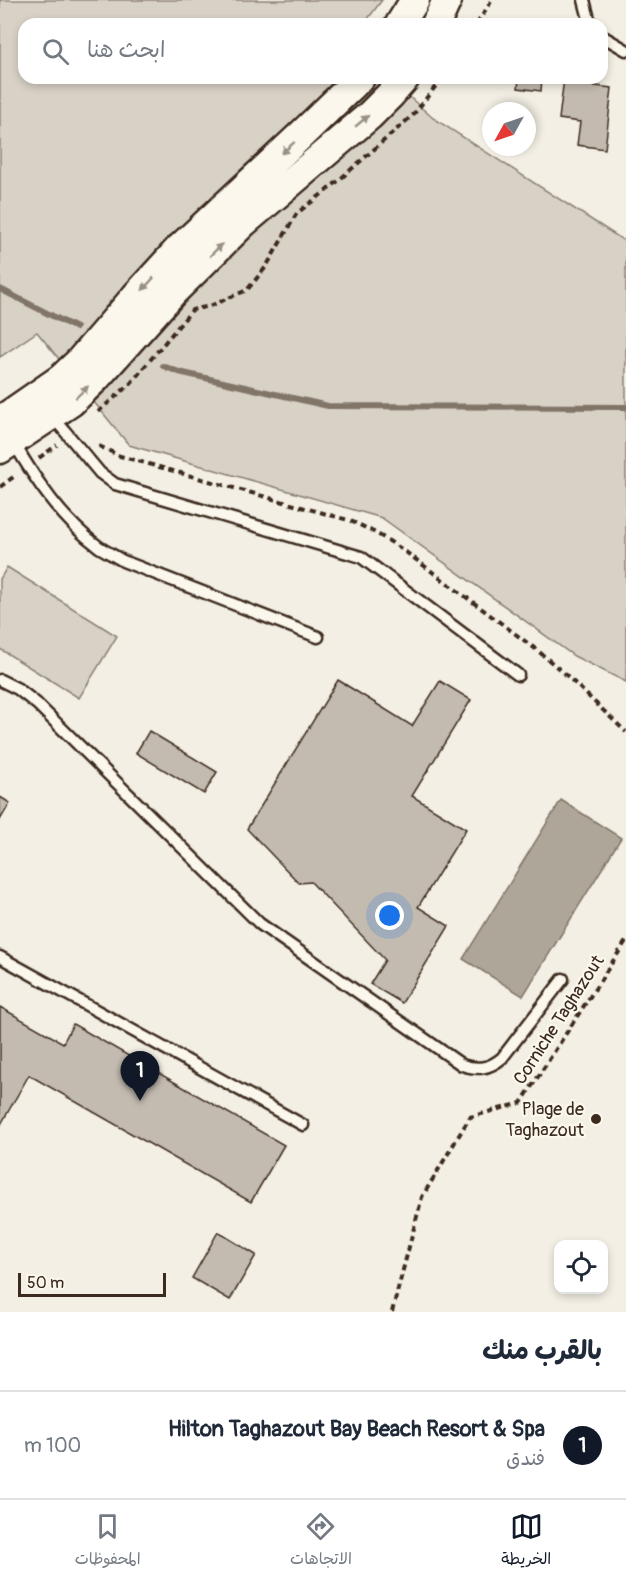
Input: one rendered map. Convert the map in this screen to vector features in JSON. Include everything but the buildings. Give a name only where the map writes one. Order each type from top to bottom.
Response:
[{"type":"street","points":[[404,18],[416,0]]},
{"type":"street","points":[[439,18],[447,0]]},
{"type":"street","points":[[53,416],[62,378],[80,362],[136,296],[179,249],[354,84]]},
{"type":"street","points":[[4,437],[53,416],[71,402],[96,378],[174,291],[243,223],[369,116],[400,84]]},
{"type":"lane","points":[[584,0],[589,18]]},
{"type":"lane","points":[[608,40],[626,50]]},
{"type":"lane","points":[[53,416],[100,473],[115,484],[361,557],[518,675]]},
{"type":"lane","points":[[4,437],[79,530],[108,552],[123,561],[318,637]]},
{"type":"lane","points":[[0,680],[18,689],[37,704],[260,924],[462,1065],[479,1069],[495,1064],[563,979]]},
{"type":"lane","points":[[0,957],[303,1125]]},
{"type":"path","points":[[481,18],[492,0]]},
{"type":"path","points":[[0,487],[27,466],[53,416],[131,383],[192,310],[210,306],[247,290],[266,267],[297,213],[330,188],[413,115],[437,84]]},
{"type":"path","name":"Corniche Taghazout","points":[[392,1312],[422,1197],[470,1117],[521,1103],[626,941]]},
{"type":"shaded area","points":[[0,0],[382,0],[368,18],[18,18],[18,84],[395,84],[433,118],[482,149],[482,156],[492,156],[626,242],[626,682],[574,656],[382,518],[129,445],[37,332],[0,357]]},
{"type":"shaded area","points":[[7,567],[117,636],[79,698],[0,649],[0,579]]},
{"type":"shaded area","points":[[561,800],[621,838],[523,996],[463,959]]},
{"type":"waterway","points":[[0,289],[76,328]]},
{"type":"waterway","points":[[163,366],[179,372],[328,406],[626,407]]},
{"type":"place","name":"Hilton Taghazout Bay Beach Resort & Spa","points":[[140,1101]]},
{"type":"place","name":"Plage de Taghazout","points":[[596,1119]]}]
